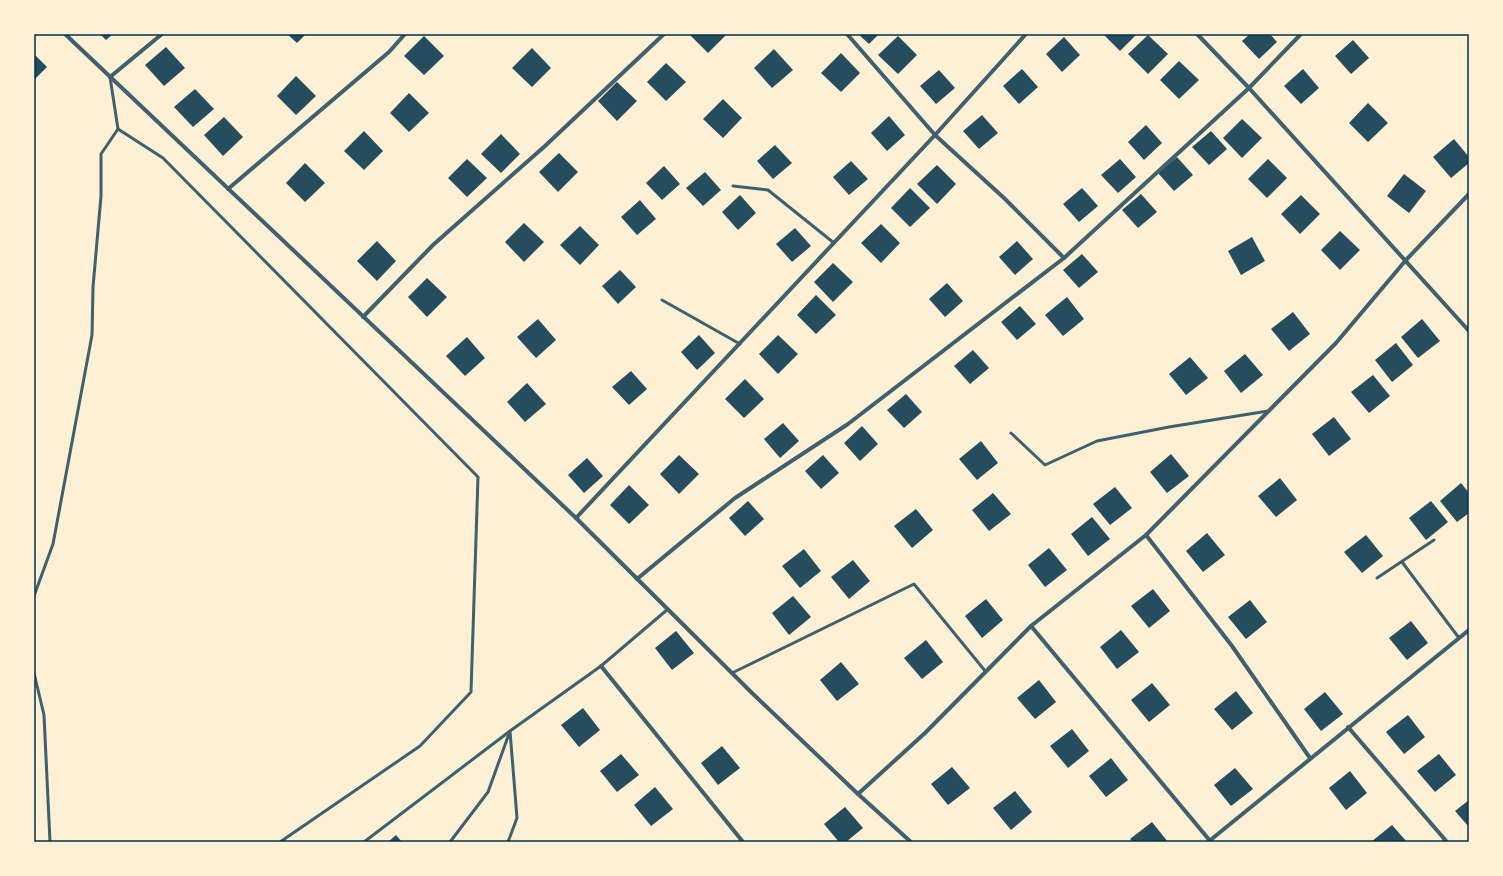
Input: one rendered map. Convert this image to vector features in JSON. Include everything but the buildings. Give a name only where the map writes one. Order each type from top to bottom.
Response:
[{"type":"street","points":[[65,34],[362,317],[576,518],[732,673],[858,794],[911,842]]},
{"type":"street","points":[[110,77],[162,34]]},
{"type":"street","points":[[228,189],[389,52],[405,34]]},
{"type":"street","points":[[362,317],[433,245],[544,146],[664,34]]},
{"type":"street","points":[[847,34],[935,135],[1004,198],[1064,258]]},
{"type":"street","points":[[576,518],[935,135],[1026,34]]},
{"type":"street","points":[[1197,34],[1249,88],[1469,331]]},
{"type":"street","points":[[637,579],[735,498],[848,424],[1064,258],[1249,88],[1301,34]]},
{"type":"street","points":[[858,794],[925,734],[1031,626],[1146,535],[1336,343],[1406,260],[1469,194]]},
{"type":"street","points":[[1146,535],[1232,646],[1310,758]]},
{"type":"street","points":[[1031,626],[1210,842],[1310,758],[1469,630]]},
{"type":"street","points":[[601,666],[743,842]]},
{"type":"street","points":[[1348,727],[1447,842]]},
{"type":"lane","points":[[34,596],[53,544],[92,335],[93,287],[101,196],[101,154],[118,130],[110,77]]},
{"type":"lane","points":[[118,130],[163,158],[478,477],[471,692],[420,746],[280,842]]},
{"type":"lane","points":[[733,186],[768,190],[834,243]]},
{"type":"lane","points":[[662,300],[740,344]]},
{"type":"lane","points":[[1011,433],[1045,465],[1097,441],[1169,427],[1268,411]]},
{"type":"lane","points":[[1377,578],[1434,540]]},
{"type":"lane","points":[[1402,562],[1459,638]]},
{"type":"lane","points":[[732,673],[914,584],[986,672]]},
{"type":"lane","points":[[364,842],[510,730],[601,666],[668,609]]},
{"type":"lane","points":[[34,673],[44,715],[50,842]]},
{"type":"lane","points":[[450,842],[488,792],[510,730]]},
{"type":"lane","points":[[508,842],[517,818],[510,730]]}]
